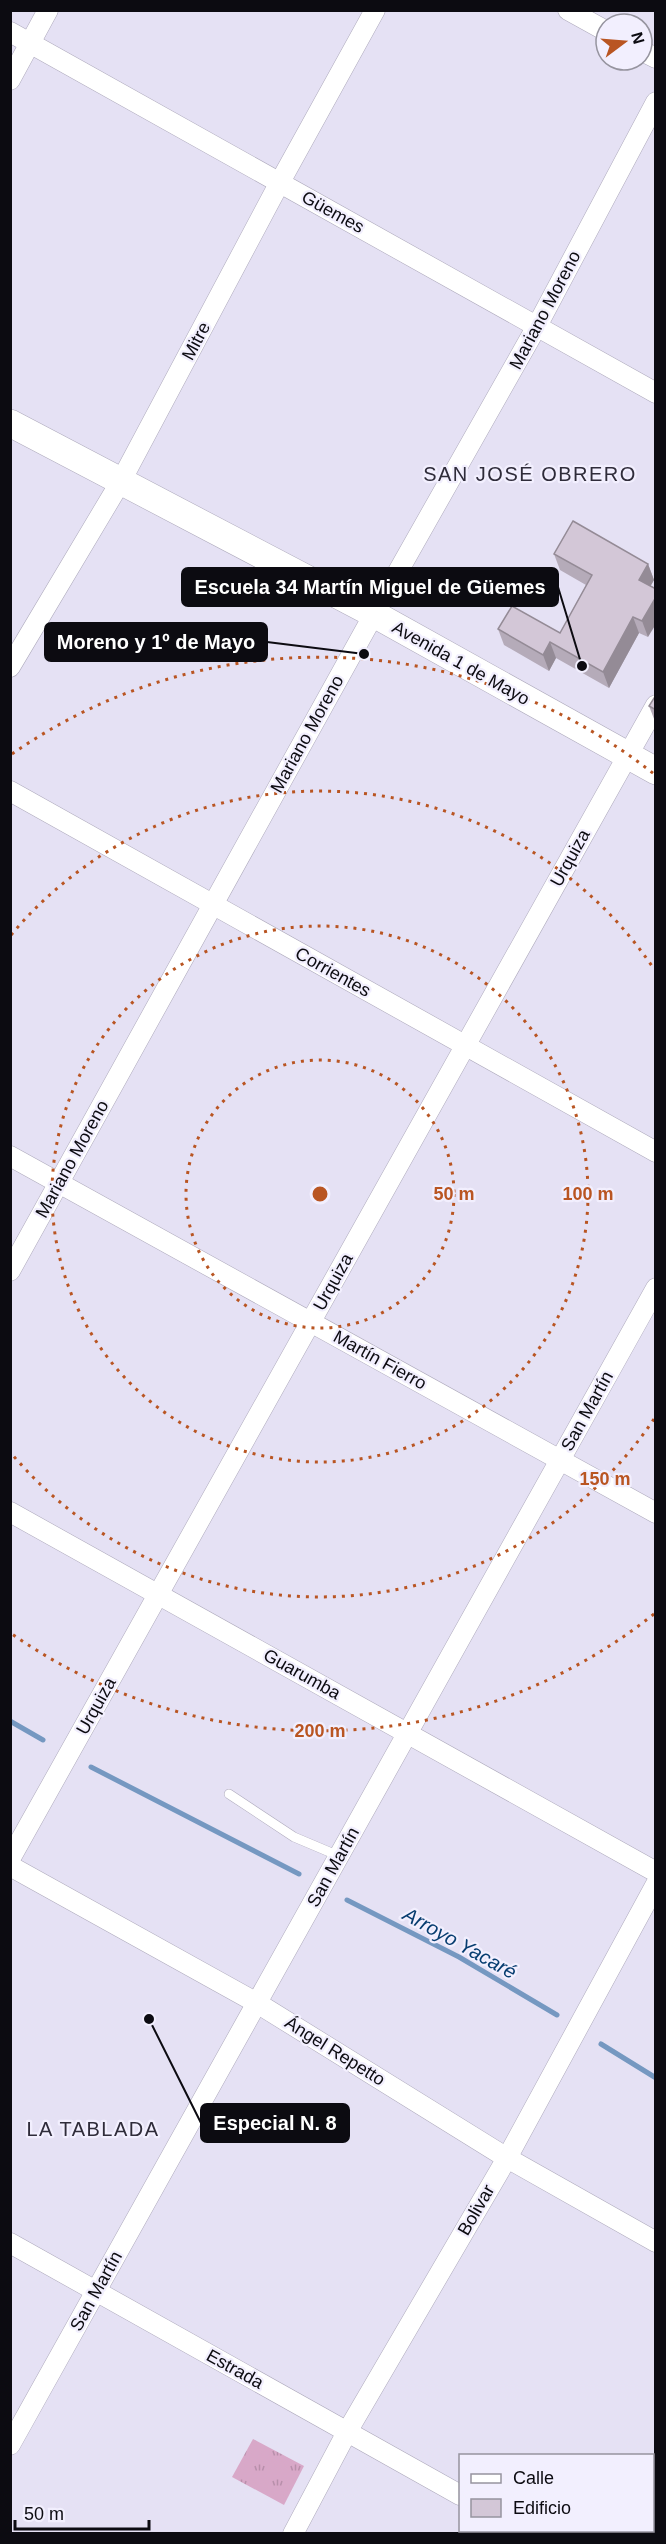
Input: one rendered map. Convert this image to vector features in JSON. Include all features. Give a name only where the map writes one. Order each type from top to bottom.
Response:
[{"type":"main road","name":"Avenida 1 de Mayo","points":[[10,423],[374,614],[656,771]]},
{"type":"street","points":[[10,80],[48,10]]},
{"type":"street","name":"Mitre","points":[[10,667],[121,481],[280,182],[375,10]]},
{"type":"street","points":[[568,10],[594,24]]},
{"type":"street","name":"Güemes","points":[[10,32],[656,393]]},
{"type":"street","name":"Mariano Moreno","points":[[10,1271],[374,614],[537,326],[656,102]]},
{"type":"street","name":"Urquiza","points":[[10,1859],[656,705]]},
{"type":"street","name":"Corrientes","points":[[10,791],[656,1152]]},
{"type":"street","name":"Martín Fierro","points":[[10,1156],[656,1513]]},
{"type":"street","name":"San Martín","points":[[10,2445],[656,1288]]},
{"type":"street","name":"Guarumba","points":[[10,1512],[656,1872]]},
{"type":"street","name":"Ángel Repetto","points":[[10,1866],[257,2003],[507,2158],[656,2242]]},
{"type":"street","name":"Bolivar","points":[[293,2534],[347,2432],[507,2158],[656,1884]]},
{"type":"street","name":"Estrada","points":[[10,2243],[459,2493]]},
{"type":"lane","points":[[229,1794],[294,1837],[339,1856]]},
{"type":"green space","points":[[253,2439],[304,2466],[284,2505],[232,2477]]},
{"type":"building","points":[[573,521],[648,564],[639,580],[656,589],[656,597],[642,621],[633,617],[603,672],[550,642],[543,655],[498,629],[512,606],[560,633],[592,575],[554,554]]},
{"type":"building","points":[[656,695],[656,710],[649,706]]},
{"type":"waterway","name":"Arroyo Yacaré","points":[[10,1721],[43,1740]]},
{"type":"waterway","name":"Arroyo Yacaré","points":[[91,1767],[299,1874]]},
{"type":"waterway","name":"Arroyo Yacaré","points":[[347,1900],[459,1957],[557,2015]]},
{"type":"waterway","name":"Arroyo Yacaré","points":[[601,2044],[656,2078]]},
{"type":"place","name":"Moreno y 1º de Mayo","points":[[364,654]]},
{"type":"place","name":"Escuela 34 Martín Miguel de Güemes","points":[[582,666]]},
{"type":"place","name":"Especial N. 8","points":[[149,2019]]},
{"type":"district","name":"SAN JOSÉ OBRERO","points":[[530,474]]},
{"type":"district","name":"LA TABLADA","points":[[93,2129]]}]
